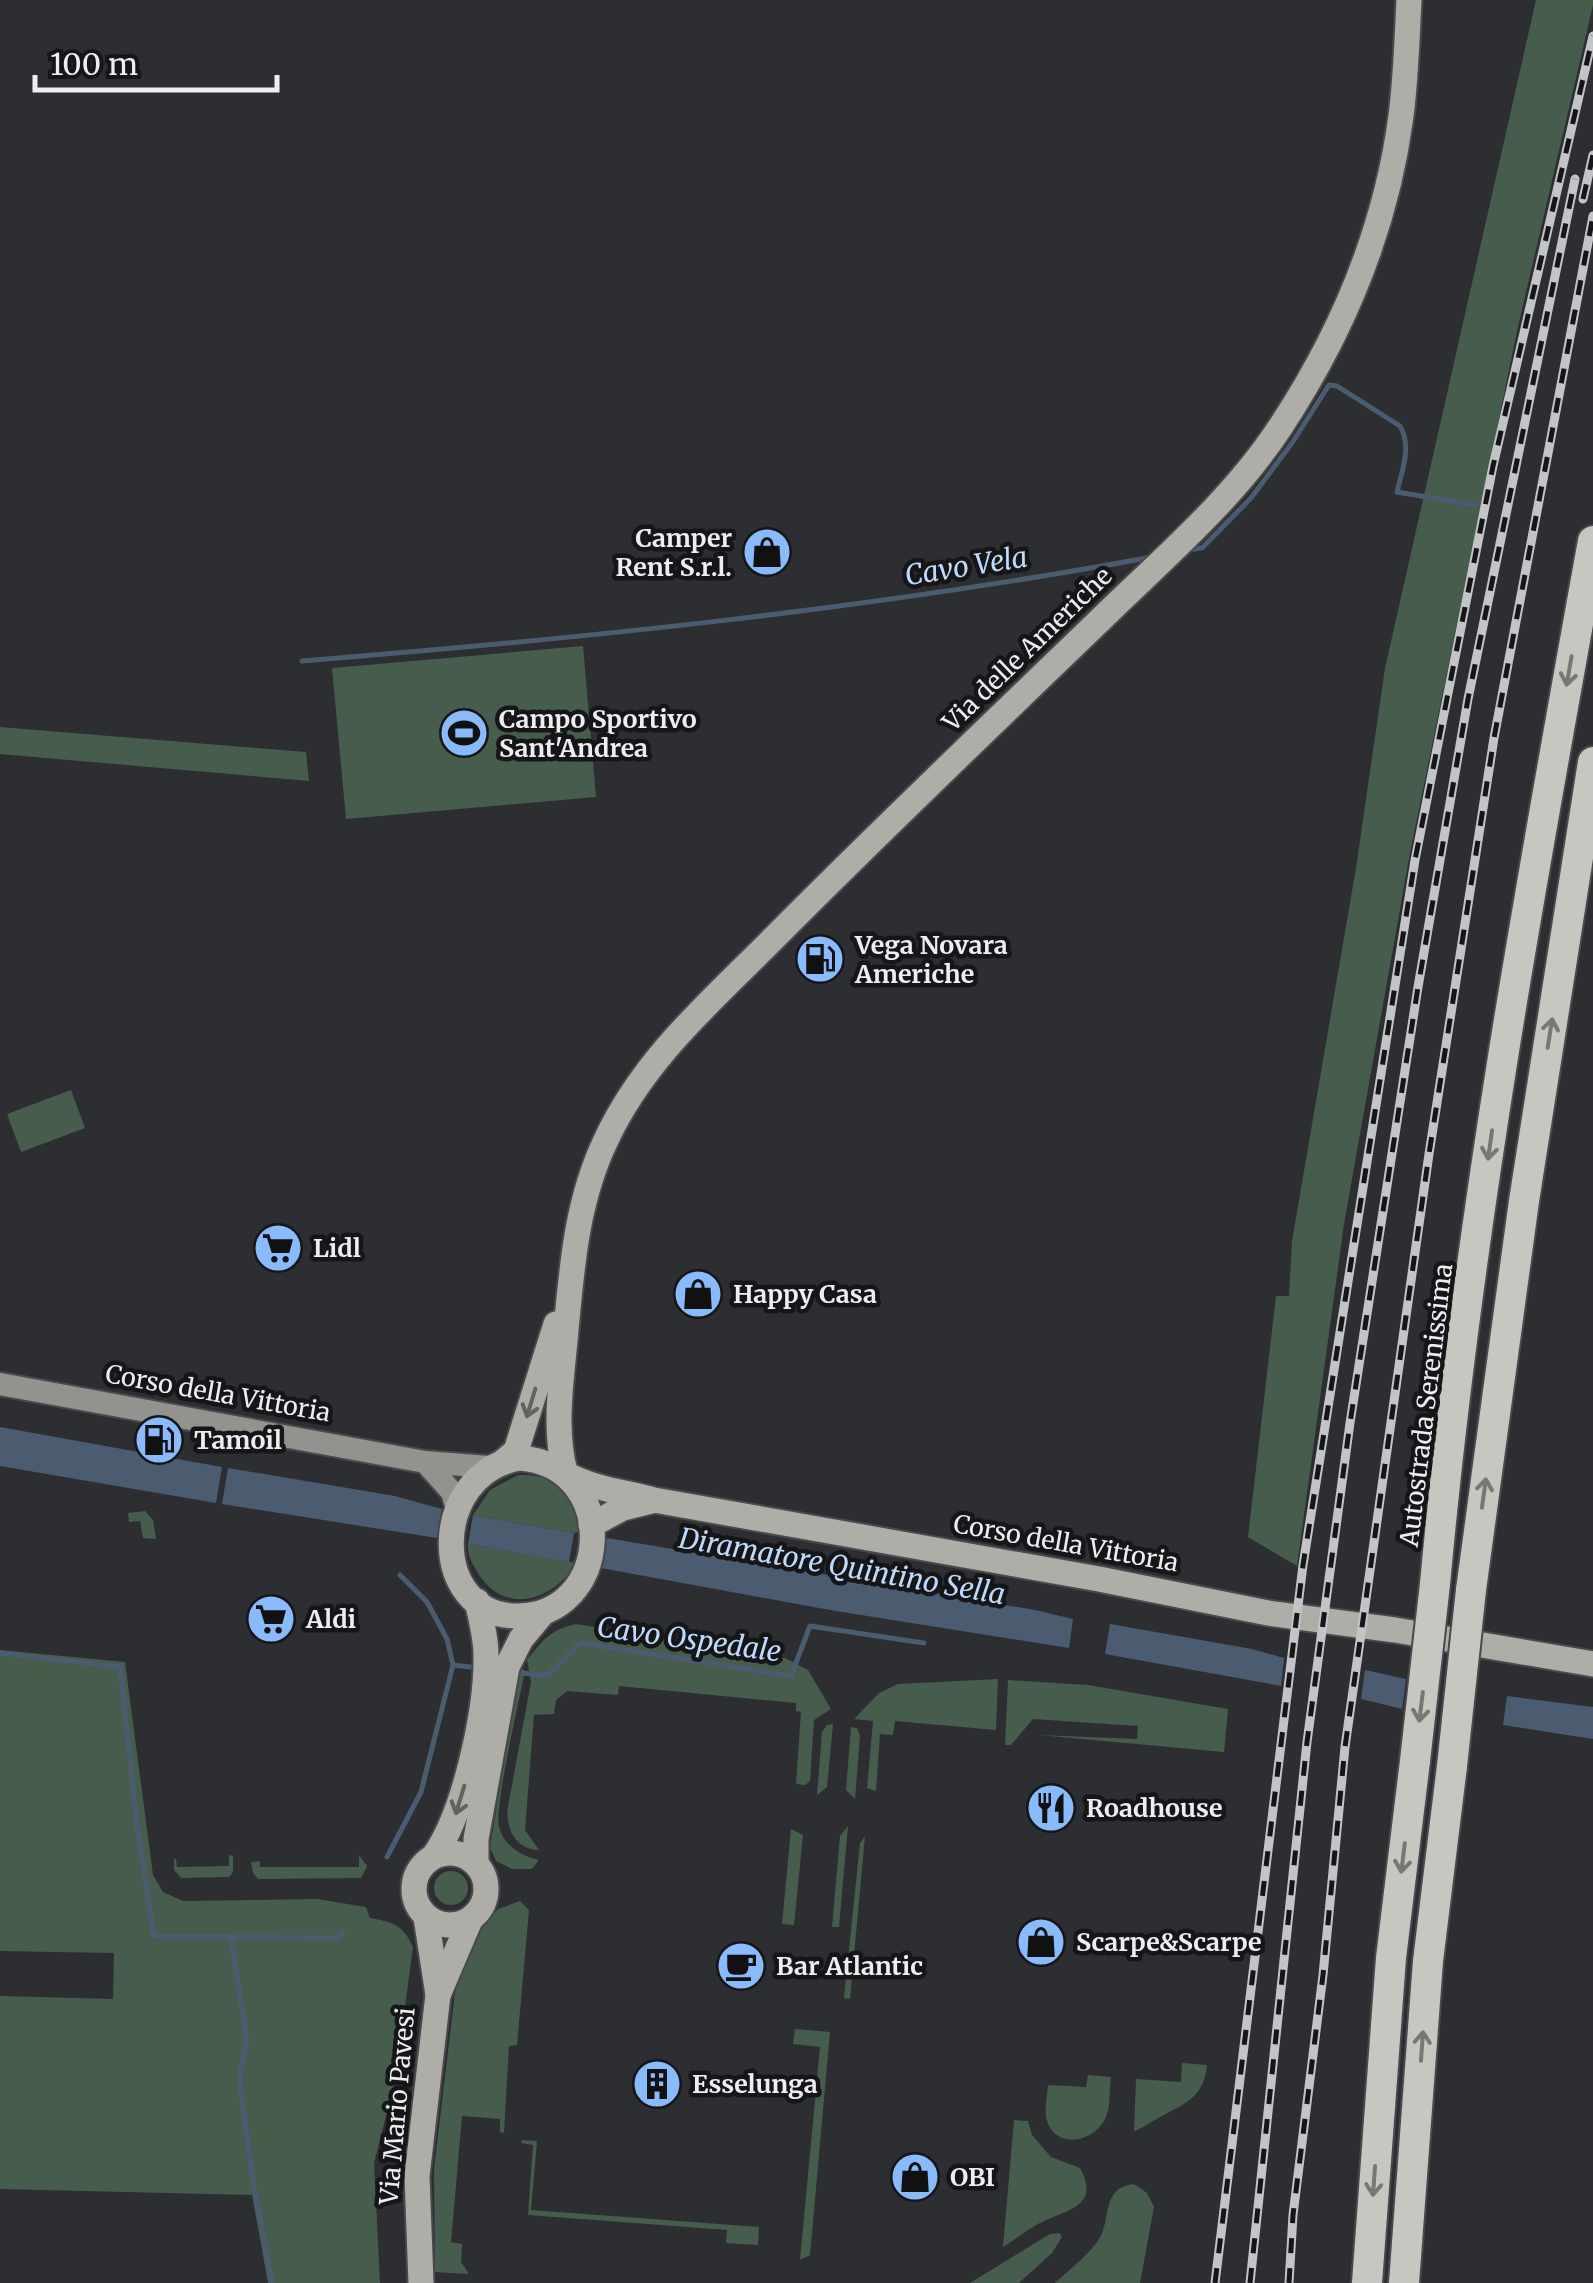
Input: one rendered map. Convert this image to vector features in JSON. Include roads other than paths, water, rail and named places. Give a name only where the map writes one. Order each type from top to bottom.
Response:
[{"type":"highway","name":"Autostrada Serenissima","points":[[1367,2283],[1391,1958],[1435,1584],[1450,1415],[1508,1014],[1593,541]]},
{"type":"highway","points":[[1404,2283],[1428,1962],[1471,1590],[1524,1201],[1593,762]]},
{"type":"highway","points":[[1524,1201],[1557,1085]]},
{"type":"main road","name":"Via delle Americhe","points":[[566,1474],[560,1454],[559,1409],[582,1201],[605,1141],[638,1080],[685,1026],[814,896],[1205,519],[1276,434],[1320,363],[1357,286],[1386,198],[1401,116],[1409,0]]},
{"type":"main road","name":"Via delle Americhe","points":[[496,1464],[516,1451],[571,1276]]},
{"type":"main road","name":"Corso della Vittoria","points":[[0,1384],[425,1462],[496,1464]]},
{"type":"main road","points":[[477,1601],[496,1669],[476,1839],[476,1864],[484,1877],[486,1892],[482,1906],[470,1920],[448,1926],[426,1917],[419,1909],[413,1890],[419,1870],[446,1840],[464,1790],[496,1669],[542,1614],[576,1590],[587,1565],[592,1529],[588,1506],[566,1474],[536,1460],[496,1464],[464,1492],[457,1509],[451,1564],[466,1590],[502,1615],[542,1614]]},
{"type":"main road","points":[[425,1462],[452,1492],[457,1509]]},
{"type":"main road","name":"Corso della Vittoria","points":[[566,1474],[592,1488],[654,1500],[1100,1579],[1268,1613],[1593,1664]]},
{"type":"main road","name":"Corso della Vittoria","points":[[592,1529],[623,1508],[654,1500]]},
{"type":"main road","points":[[434,1856],[456,1854],[476,1864]]},
{"type":"main road","name":"Via Mario Pavesi","points":[[421,2283],[418,2176],[438,1994],[426,1917]]},
{"type":"main road","name":"Via Mario Pavesi","points":[[438,1994],[470,1920]]},
{"type":"water","points":[[0,1427],[222,1467],[216,1503],[0,1466]]},
{"type":"water","points":[[228,1468],[395,1496],[442,1509],[437,1538],[222,1504]]},
{"type":"water","points":[[473,1515],[574,1533],[569,1562],[468,1544]]},
{"type":"water","points":[[607,1538],[1073,1619],[1069,1648],[601,1568]]},
{"type":"water","points":[[1110,1624],[1284,1658],[1281,1686],[1105,1654]]},
{"type":"water","points":[[1365,1670],[1406,1679],[1402,1709],[1361,1699]]},
{"type":"water","points":[[1507,1696],[1593,1707],[1593,1739],[1503,1725]]},
{"type":"waterway","name":"Cavo Vela","points":[[1187,550],[1202,548],[1251,498],[1329,385],[1337,386],[1400,426],[1406,450],[1397,492],[1475,505]]},
{"type":"waterway","name":"Cavo Vela","points":[[302,661],[835,607],[1152,557]]},
{"type":"waterway","name":"Cavo Ospedale","points":[[387,1857],[421,1792],[453,1665],[447,1639],[427,1602],[400,1575]]},
{"type":"waterway","name":"Cavo Ospedale","points":[[515,1672],[547,1676],[580,1643],[791,1676],[810,1626],[924,1643]]},
{"type":"waterway","name":"Cavo Ospedale","points":[[0,1653],[120,1667],[154,1936],[338,1938],[343,1931]]},
{"type":"waterway","name":"Cavo Ospedale","points":[[453,1665],[479,1668]]},
{"type":"waterway","points":[[231,1937],[247,2040],[239,2077],[272,2283]]},
{"type":"railway","points":[[1215,2283],[1303,1565],[1415,860],[1493,466],[1593,36]]},
{"type":"railway","points":[[1583,199],[1593,155]]},
{"type":"railway","points":[[1250,2283],[1307,1742],[1350,1423],[1418,987],[1468,699],[1575,179]]},
{"type":"railway","points":[[1289,2283],[1293,2215],[1323,1975],[1345,1747],[1429,1154],[1494,738],[1593,216]]},
{"type":"place","name":"Camper Rent S.r.l.","points":[[767,552]]},
{"type":"place","name":"Campo Sportivo Sant'Andrea","points":[[464,733]]},
{"type":"place","name":"Vega Novara Americhe","points":[[820,959]]},
{"type":"place","name":"Lidl","points":[[278,1248]]},
{"type":"place","name":"Happy Casa","points":[[698,1294]]},
{"type":"place","name":"Tamoil","points":[[159,1440]]},
{"type":"place","name":"Aldi","points":[[271,1619]]},
{"type":"place","name":"Roadhouse","points":[[1051,1808]]},
{"type":"place","name":"Scarpe&Scarpe","points":[[1041,1942]]},
{"type":"place","name":"Bar Atlantic","points":[[741,1966]]},
{"type":"place","name":"Esselunga","points":[[657,2084]]},
{"type":"place","name":"OBI","points":[[915,2177]]},
{"type":"water label","name":"Diramatore Quintino Sella","points":[[842,1566]]}]
